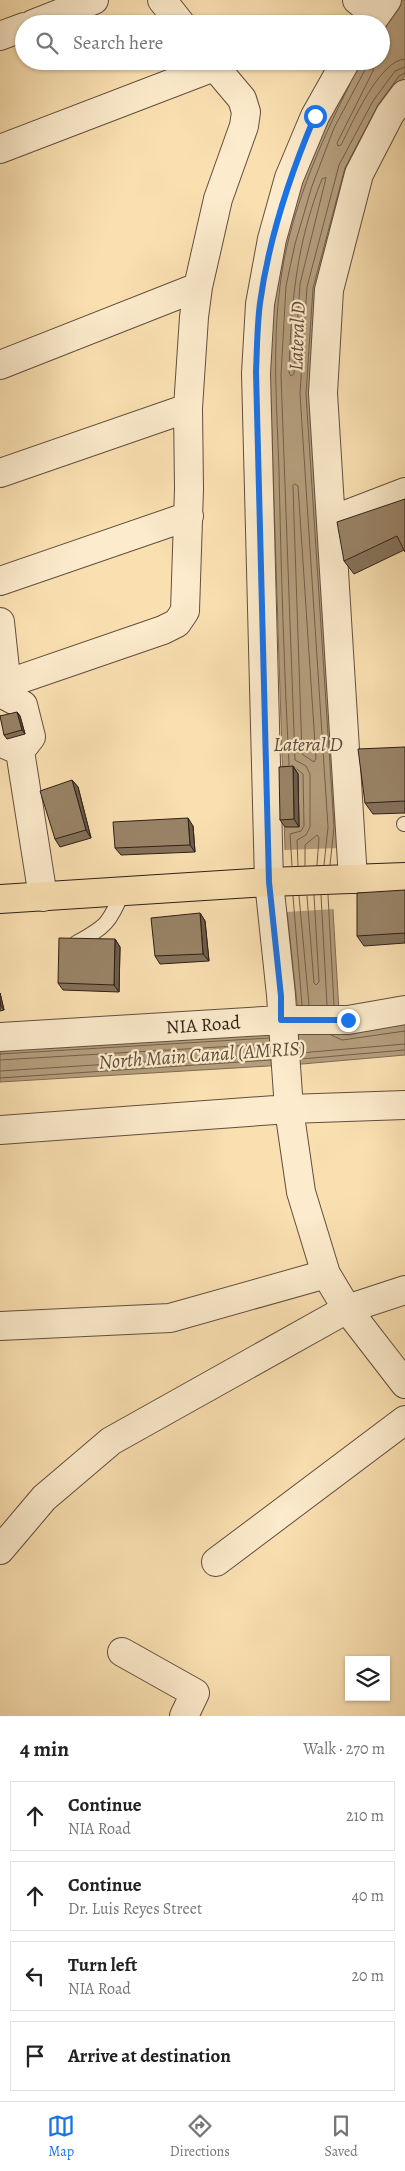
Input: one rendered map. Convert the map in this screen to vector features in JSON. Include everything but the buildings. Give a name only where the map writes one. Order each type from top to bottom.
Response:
[{"type":"highway","points":[[0,899],[276,882],[405,877]]},
{"type":"street","points":[[56,15],[94,0]]},
{"type":"street","points":[[162,0],[174,15]]},
{"type":"street","points":[[0,36],[15,30]]},
{"type":"street","points":[[0,149],[197,70]]},
{"type":"street","points":[[3,693],[178,623],[185,611],[189,516],[188,408],[198,287],[218,199],[244,126],[246,112],[242,99],[217,70]]},
{"type":"street","points":[[341,70],[315,116],[289,178],[272,239],[260,304],[256,372],[281,996],[289,1109],[301,1192],[326,1274],[346,1309],[405,1384]]},
{"type":"street","points":[[347,879],[332,520],[323,393],[329,290],[359,174],[390,114],[405,94]]},
{"type":"street","points":[[0,365],[198,287]]},
{"type":"street","points":[[0,473],[188,408]]},
{"type":"street","points":[[332,520],[405,492]]},
{"type":"street","points":[[0,582],[189,516]]},
{"type":"street","points":[[0,622],[3,693]]},
{"type":"street","points":[[3,693],[23,705],[28,722],[31,737],[20,751],[44,896]]},
{"type":"street","points":[[0,730],[4,744],[20,751]]},
{"type":"street","name":"NIA Road","points":[[0,1037],[283,1036],[348,1020],[405,1010]]},
{"type":"street","points":[[0,1130],[289,1109],[405,1105]]},
{"type":"street","points":[[0,1326],[170,1318],[326,1274]]},
{"type":"street","points":[[0,1550],[44,1498],[111,1441],[346,1309],[405,1290]]},
{"type":"street","points":[[216,1562],[405,1420]]},
{"type":"street","points":[[122,1652],[195,1693],[184,1716]]},
{"type":"lane","points":[[76,943],[103,928],[111,917],[123,892]]},
{"type":"water","name":"Lateral D","points":[[400,0],[405,0],[405,76],[382,107],[318,288],[339,827],[332,894],[340,1028],[405,1020],[405,1055],[302,1064],[0,1082],[0,1049],[299,1021],[287,911],[270,375],[275,284],[284,241],[301,182],[324,124],[351,70],[390,70],[389,15]]},
{"type":"pier","points":[[340,848],[335,894],[336,909],[285,912],[283,850]]},
{"type":"route","points":[[315,116],[289,178],[272,239],[260,304],[256,372],[269,882],[281,996],[281,1020],[348,1020]]},
{"type":"water label","name":"North Main Canal (AMRIS)","points":[[202,1055]]}]
